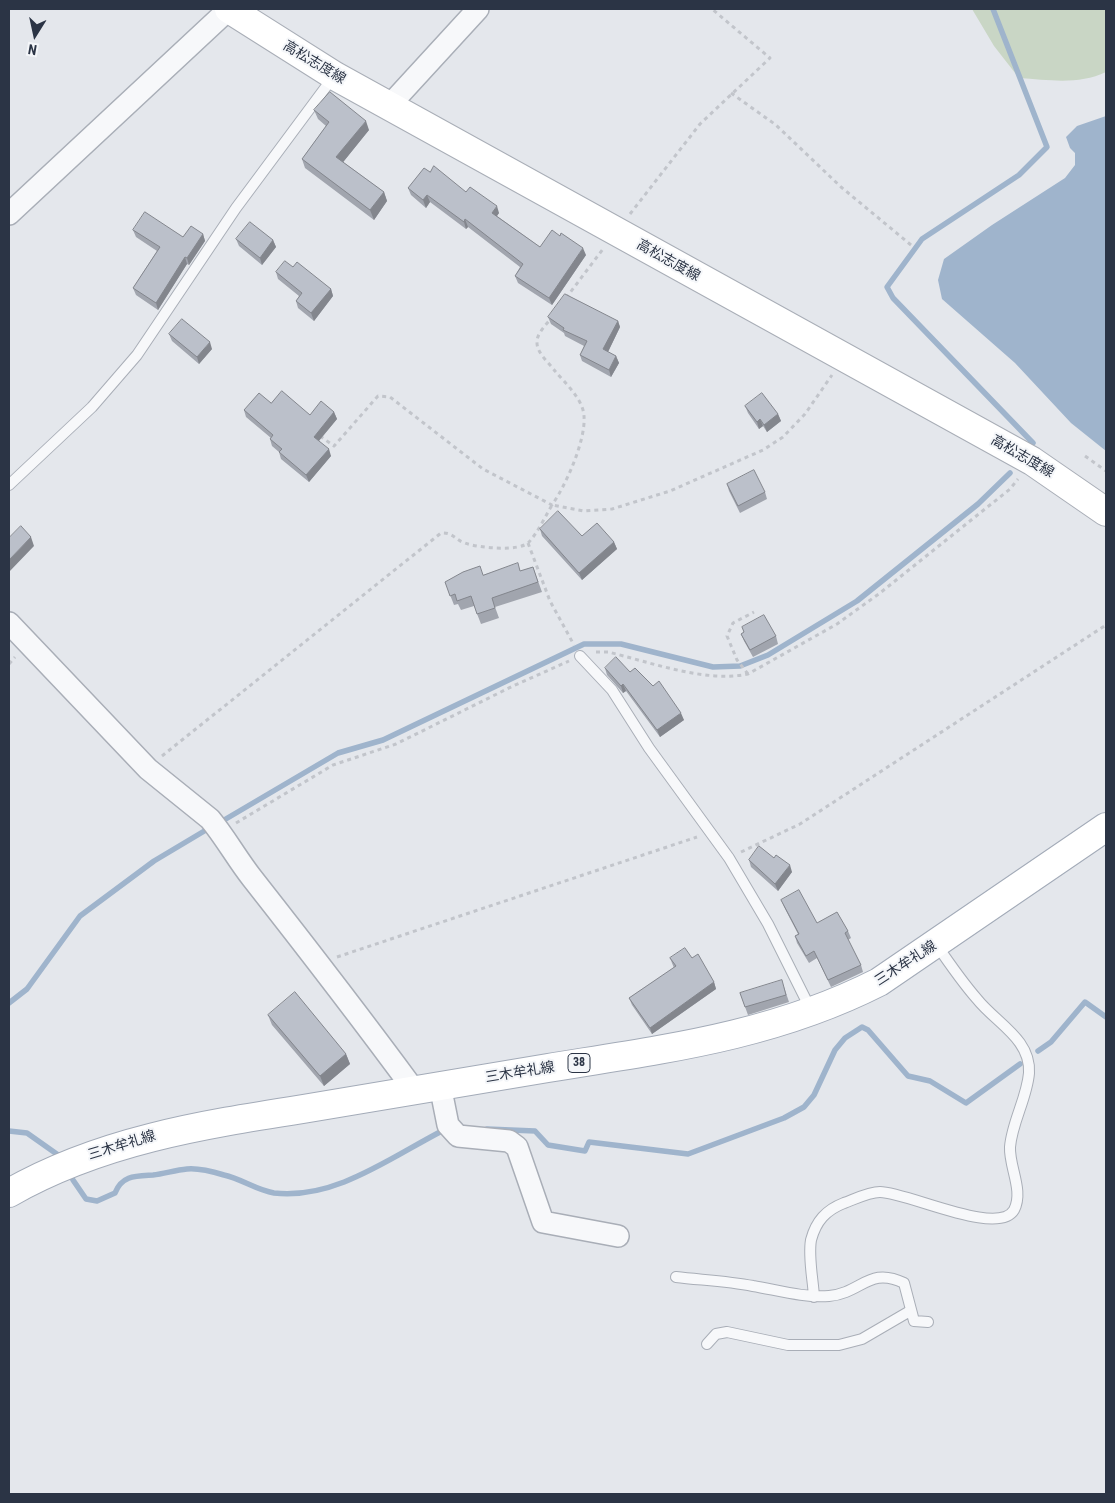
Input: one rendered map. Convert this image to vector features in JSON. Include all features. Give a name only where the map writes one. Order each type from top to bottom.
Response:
[{"type":"main road","name":"高松志度線","points":[[229,9],[335,76],[1032,461],[1106,512]]},
{"type":"main road","name":"三木牟礼線","points":[[9,1193],[70,1162],[160,1134],[689,1045],[755,1031],[812,1012],[879,982],[1106,827]]},
{"type":"street","points":[[9,214],[229,9]]},
{"type":"street","points":[[389,106],[478,9]]},
{"type":"street","points":[[9,624],[148,769],[216,827],[250,876],[320,963],[427,1088],[448,1124],[458,1136],[509,1141],[517,1147],[543,1222],[618,1236]]},
{"type":"lane","points":[[9,484],[92,407],[137,355],[236,208],[335,76]]},
{"type":"lane","points":[[580,656],[612,690],[649,748],[729,858],[768,924],[812,1012]]},
{"type":"lane","points":[[814,1297],[811,1242],[818,1220],[832,1207],[880,1192],[896,1194],[967,1215],[993,1219],[1006,1217],[1014,1210],[1018,1192],[1012,1171],[1010,1146],[1029,1074],[1028,1054],[1006,1026],[978,1001],[936,944]]},
{"type":"lane","points":[[676,1277],[750,1285],[814,1297],[831,1296],[849,1291],[878,1277],[890,1276],[904,1283],[914,1321],[928,1322]]},
{"type":"lane","points":[[707,1344],[716,1334],[728,1332],[788,1345],[839,1345],[862,1339],[910,1311]]},
{"type":"path","points":[[560,306],[700,124],[731,92],[770,58],[712,9]]},
{"type":"path","points":[[731,92],[776,125],[841,187],[911,245]]},
{"type":"path","points":[[148,769],[441,532],[450,532],[462,543],[478,547],[520,548],[528,543],[562,490],[579,447],[584,415],[578,398],[536,345],[537,337],[554,314]]},
{"type":"path","points":[[313,431],[334,446],[378,396],[390,397],[483,468],[552,505],[584,511],[612,509],[670,491],[763,450],[783,437],[805,414],[842,357]]},
{"type":"path","points":[[1085,456],[1106,471]]},
{"type":"path","points":[[216,827],[333,765],[396,744],[513,686],[580,656],[594,652],[608,652],[710,676],[732,677],[748,674],[836,624],[880,593],[1010,489],[1032,461]]},
{"type":"path","points":[[528,543],[550,602],[574,644]]},
{"type":"path","points":[[748,674],[737,660],[727,636],[730,626],[754,612]]},
{"type":"path","points":[[729,858],[800,824],[1106,625]]},
{"type":"path","points":[[320,963],[711,832]]},
{"type":"green space","points":[[972,9],[1106,9],[1106,72],[1085,79],[1075,80],[1019,78],[994,46]]},
{"type":"water","points":[[1106,116],[1106,451],[1071,423],[1015,363],[942,299],[938,280],[944,259],[992,225],[1065,178],[1075,165],[1075,153],[1070,148],[1066,137],[1077,126]]},
{"type":"building","points":[[330,92],[366,121],[336,157],[384,192],[370,210],[302,159],[329,122],[314,110]]},
{"type":"building","points":[[434,166],[466,192],[470,187],[497,206],[492,213],[540,247],[552,230],[560,236],[561,233],[583,248],[549,298],[515,276],[523,264],[465,219],[464,222],[427,195],[423,200],[408,188],[424,168],[430,172]]},
{"type":"building","points":[[145,212],[183,237],[191,226],[203,234],[187,258],[185,257],[156,303],[133,288],[160,247],[133,230]]},
{"type":"building","points":[[250,222],[273,240],[260,258],[236,239]]},
{"type":"building","points":[[285,261],[293,267],[297,262],[331,289],[311,313],[296,301],[302,293],[276,272]]},
{"type":"building","points":[[565,294],[618,321],[603,349],[616,356],[609,370],[580,355],[587,341],[563,330],[564,328],[548,317]]},
{"type":"building","points":[[182,319],[210,342],[197,357],[169,334]]},
{"type":"building","points":[[282,391],[310,415],[321,401],[334,412],[314,437],[329,449],[306,475],[279,452],[282,449],[270,439],[273,435],[244,410],[259,393],[271,403]]},
{"type":"building","points":[[762,393],[778,414],[764,425],[760,419],[757,422],[745,406]]},
{"type":"building","points":[[754,470],[765,492],[738,506],[727,484]]},
{"type":"building","points":[[558,511],[582,536],[597,523],[614,542],[579,573],[540,529]]},
{"type":"building","points":[[21,526],[31,537],[9,560],[9,538]]},
{"type":"building","points":[[518,563],[520,571],[533,567],[538,582],[492,598],[495,608],[477,614],[471,596],[457,601],[455,594],[450,596],[445,582],[463,572],[480,566],[483,575]]},
{"type":"building","points":[[764,615],[776,636],[750,650],[741,634],[744,632],[742,627]]},
{"type":"building","points":[[616,657],[630,672],[635,668],[653,686],[659,681],[681,713],[657,730],[623,684],[621,686],[605,668]]},
{"type":"building","points":[[759,846],[774,858],[776,855],[790,865],[775,884],[749,860]]},
{"type":"building","points":[[799,890],[817,923],[837,912],[848,931],[845,933],[861,965],[828,980],[814,951],[806,956],[795,936],[799,934],[781,900]]},
{"type":"building","points":[[685,948],[692,958],[698,954],[714,982],[650,1028],[629,998],[676,966],[670,958]]},
{"type":"building","points":[[782,980],[786,995],[745,1007],[740,993]]},
{"type":"building","points":[[295,992],[346,1054],[320,1076],[268,1015]]},
{"type":"waterway","points":[[993,9],[1047,147],[1019,175],[922,239],[887,287],[893,298],[1033,443]]},
{"type":"waterway","points":[[219,823],[338,753],[383,740],[584,644],[621,644],[713,667],[740,666],[768,655],[857,601],[978,504],[1010,473]]},
{"type":"waterway","points":[[9,1003],[27,989],[80,916],[154,861],[211,827]]},
{"type":"waterway","points":[[1038,1051],[1051,1042],[1085,1002],[1106,1017]]},
{"type":"waterway","points":[[487,1129],[535,1131],[548,1145],[585,1151],[589,1142],[688,1154],[784,1118],[804,1107],[814,1095],[835,1050],[845,1038],[862,1027],[868,1030],[908,1076],[930,1081],[966,1103],[1020,1064]]},
{"type":"waterway","points":[[9,1131],[27,1133],[61,1157]]},
{"type":"waterway","points":[[73,1180],[86,1199],[97,1201],[115,1193],[121,1183],[130,1178],[187,1169],[206,1170],[231,1177],[267,1192],[296,1193],[340,1184],[381,1165],[440,1132],[447,1132]]}]
